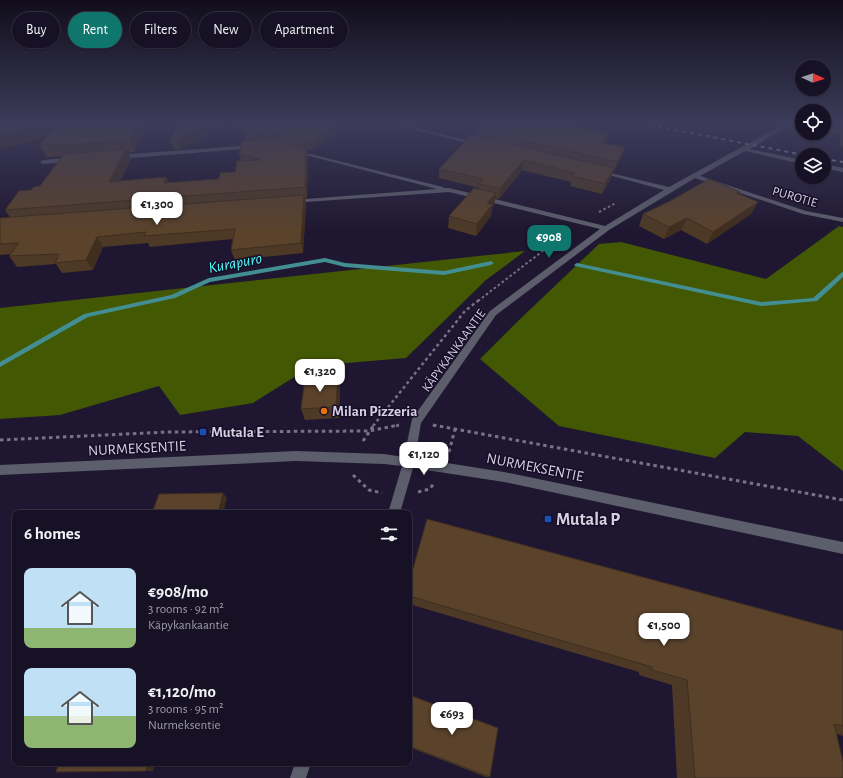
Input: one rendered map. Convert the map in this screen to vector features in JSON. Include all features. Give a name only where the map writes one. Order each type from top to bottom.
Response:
[{"type":"street","points":[[325,158],[606,228]]},
{"type":"street","name":"KÄPYKANKAANTIE","points":[[395,510],[409,462],[416,422],[493,313],[606,228],[670,189],[727,158]]},
{"type":"street","points":[[43,162],[75,160]]},
{"type":"street","points":[[831,167],[843,170]]},
{"type":"street","points":[[590,169],[670,189]]},
{"type":"street","name":"PUROTIE","points":[[695,176],[805,213],[843,220]]},
{"type":"street","points":[[283,203],[449,190]]},
{"type":"street","name":"NURMEKSENTIE","points":[[0,470],[296,456],[361,458],[409,462],[504,477],[843,548]]},
{"type":"street","points":[[298,778],[302,766]]},
{"type":"green space","points":[[839,226],[843,227],[843,471],[798,436],[745,432],[715,458],[559,426],[480,359],[599,244],[621,242],[766,279]]},
{"type":"green space","points":[[525,251],[486,280],[406,358],[312,366],[253,403],[180,415],[159,386],[60,415],[0,419],[0,308]]},
{"type":"building","points":[[61,158],[121,158],[109,182],[166,177],[164,183],[219,179],[220,173],[235,172],[237,161],[260,160],[254,158],[306,158],[305,187],[5,210],[19,191],[31,190],[34,187],[40,186]]},
{"type":"building","points":[[449,158],[572,158],[614,168],[605,184],[572,176],[575,173],[524,160],[500,188],[479,184],[484,179],[439,169]]},
{"type":"building","points":[[601,158],[619,158],[617,162]]},
{"type":"building","points":[[709,179],[740,192],[737,193],[758,202],[713,232],[687,218],[669,227],[643,214],[670,201]]},
{"type":"building","points":[[474,188],[496,193],[487,203],[492,205],[477,224],[449,216]]},
{"type":"building","points":[[304,195],[301,243],[231,250],[235,229],[144,236],[146,232],[97,237],[86,260],[55,263],[59,254],[9,256],[19,243],[0,244],[0,218]]},
{"type":"building","points":[[338,376],[336,407],[301,409],[305,378]]},
{"type":"building","points":[[223,493],[219,510],[153,510],[159,494]]},
{"type":"building","points":[[427,519],[843,631],[843,726],[834,724],[843,761],[843,778],[695,778],[687,680],[652,670],[652,667],[412,597],[412,572]]},
{"type":"building","points":[[412,696],[498,728],[490,777],[412,747]]},
{"type":"building","points":[[58,766],[147,766],[146,771],[56,772]]},
{"type":"waterway","name":"Kurapuro","points":[[0,365],[86,315],[173,297],[209,280],[325,260],[345,265],[444,273],[491,263]]},
{"type":"waterway","points":[[577,265],[761,304],[815,300],[843,274]]},
{"type":"railway","points":[[831,160],[843,162]]},
{"type":"place","name":"Milan Pizzeria","points":[[324,411]]},
{"type":"place","name":"Mutala E","points":[[203,432]]},
{"type":"place","name":"Mutala P","points":[[548,519]]}]
